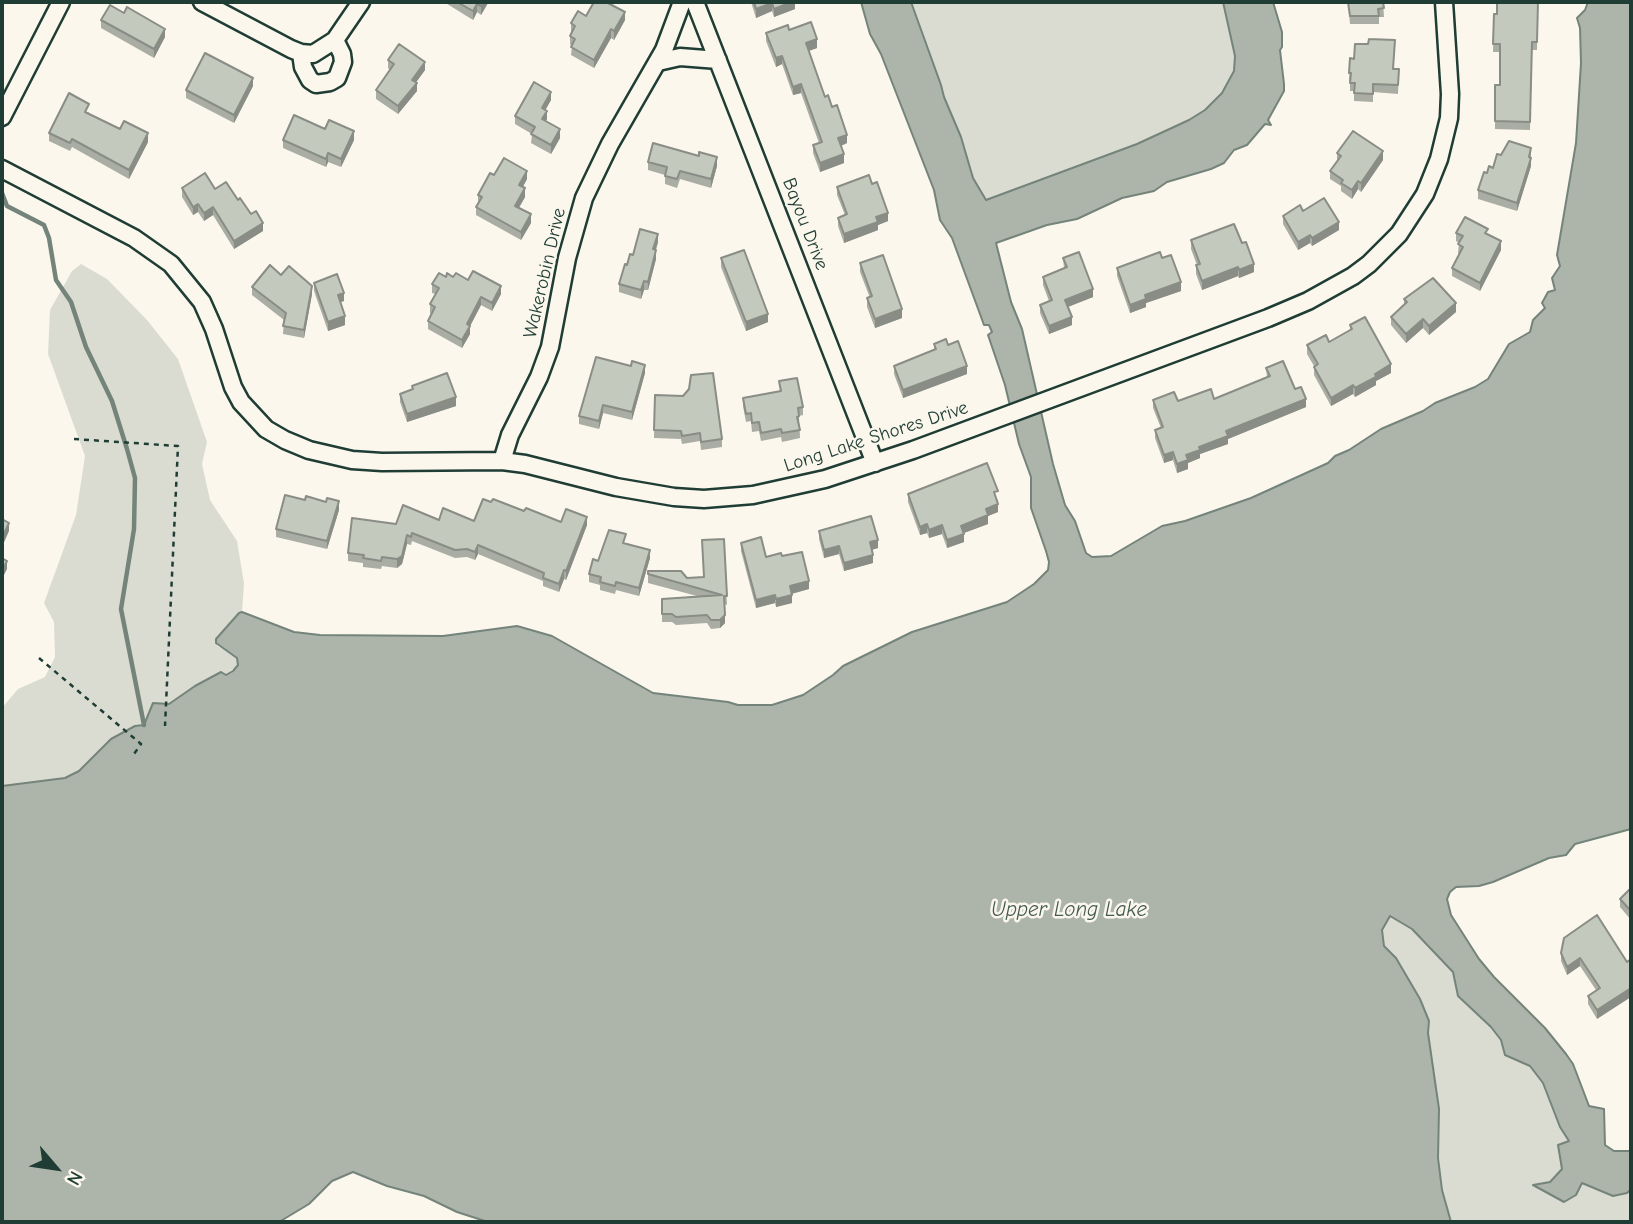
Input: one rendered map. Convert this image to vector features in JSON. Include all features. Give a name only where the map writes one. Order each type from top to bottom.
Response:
[{"type":"street","points":[[2,117],[61,2]]},
{"type":"street","points":[[202,2],[300,54],[313,54],[335,40],[361,2]]},
{"type":"street","name":"Wakerobin Drive","points":[[502,461],[510,435],[539,377],[550,347],[567,258],[584,198],[610,144],[658,62],[682,2]]},
{"type":"street","name":"Bayou Drive","points":[[695,2],[875,463]]},
{"type":"street","name":"Long Lake Shores Drive","points":[[2,169],[134,238],[171,264],[208,314],[233,387],[241,402],[266,429],[285,440],[309,450],[352,460],[502,461],[525,464],[649,494],[704,499],[753,495],[787,489],[875,463],[1268,318],[1353,276],[1399,234],[1425,194],[1445,138],[1450,94],[1444,2]]},
{"type":"street","points":[[300,54],[310,80],[316,84],[330,82],[337,78],[343,62],[335,40]]},
{"type":"street","points":[[658,62],[680,57],[718,60]]},
{"type":"path","points":[[74,439],[178,446],[165,726]]},
{"type":"path","points":[[39,658],[141,744],[134,754]]},
{"type":"shaded area","points":[[911,2],[1223,2],[1235,56],[1234,71],[1222,93],[1205,110],[1189,120],[1137,144],[986,200],[973,178],[961,137]]},
{"type":"shaded area","points":[[81,264],[107,279],[147,320],[178,359],[207,442],[202,464],[210,500],[237,541],[244,583],[242,612],[235,616],[217,646],[233,654],[238,665],[226,675],[220,672],[195,686],[169,704],[153,703],[144,725],[135,726],[79,771],[65,778],[2,786],[2,708],[18,689],[45,677],[55,657],[54,622],[44,603],[76,515],[85,456],[48,354],[50,310],[72,271]]},
{"type":"shaded area","points":[[1390,916],[1412,929],[1453,972],[1458,996],[1491,1027],[1501,1040],[1505,1055],[1530,1066],[1543,1083],[1560,1127],[1569,1141],[1558,1146],[1563,1168],[1550,1182],[1534,1186],[1564,1202],[1582,1183],[1627,1193],[1631,1189],[1631,1222],[1451,1222],[1442,1190],[1438,1158],[1439,1109],[1428,1032],[1429,1021],[1396,959],[1384,946],[1382,930]]},
{"type":"water","name":"Upper Long Lake","points":[[861,2],[911,2],[961,137],[973,178],[986,200],[1137,144],[1205,110],[1222,93],[1234,71],[1235,56],[1223,2],[1273,2],[1282,32],[1280,50],[1284,91],[1268,120],[1271,125],[1265,124],[1247,145],[1234,150],[1224,163],[1211,169],[1167,182],[1154,191],[1122,198],[1077,219],[1047,225],[996,243],[1011,302],[1022,329],[1065,505],[1075,521],[1086,553],[1092,557],[1111,556],[1162,526],[1185,521],[1251,498],[1328,463],[1335,456],[1381,429],[1488,379],[1509,344],[1530,332],[1533,320],[1545,308],[1542,303],[1548,292],[1555,290],[1552,278],[1560,266],[1557,255],[1576,143],[1581,63],[1580,28],[1577,18],[1588,2],[1631,2],[1631,829],[1575,844],[1566,855],[1549,858],[1493,882],[1456,887],[1447,899],[1451,915],[1479,959],[1566,1054],[1573,1064],[1589,1106],[1604,1109],[1605,1145],[1614,1151],[1631,1151],[1631,1189],[1627,1193],[1613,1196],[1582,1183],[1576,1195],[1564,1202],[1533,1185],[1550,1182],[1562,1169],[1558,1145],[1569,1141],[1560,1127],[1543,1083],[1530,1066],[1505,1055],[1501,1040],[1491,1027],[1458,996],[1453,972],[1412,929],[1390,916],[1382,930],[1384,946],[1396,958],[1420,999],[1429,1021],[1428,1033],[1439,1109],[1438,1158],[1442,1190],[1451,1222],[488,1222],[457,1212],[424,1196],[387,1186],[353,1172],[332,1181],[309,1204],[279,1222],[2,1222],[2,786],[65,778],[79,771],[111,739],[135,726],[144,725],[153,703],[169,704],[221,672],[226,675],[233,671],[238,665],[237,658],[216,643],[216,639],[239,613],[294,632],[320,635],[443,636],[517,626],[552,636],[653,693],[738,705],[772,705],[803,695],[843,666],[912,632],[1007,602],[1034,584],[1048,570],[1046,551],[1031,508],[1031,477],[988,335],[992,332],[989,325],[984,325],[952,238],[940,220],[934,190],[881,54],[870,34]]},
{"type":"building","points":[[457,2],[483,2],[481,6],[477,4],[473,11]]},
{"type":"building","points":[[594,2],[606,2],[625,12],[614,31],[611,29],[594,60],[571,47],[575,39],[570,36],[575,26],[571,23],[578,11],[586,16]]},
{"type":"building","points":[[754,2],[792,2],[774,9],[772,3],[756,9]]},
{"type":"building","points":[[1348,2],[1383,2],[1384,8],[1378,9],[1379,16],[1350,16]]},
{"type":"building","points":[[1497,2],[1538,2],[1537,42],[1532,42],[1530,122],[1495,121],[1495,85],[1500,85],[1500,44],[1493,44]]},
{"type":"building","points":[[110,5],[124,13],[127,7],[165,29],[154,49],[101,20]]},
{"type":"building","points":[[811,22],[817,39],[806,43],[825,97],[828,95],[832,107],[837,105],[847,135],[838,138],[844,154],[820,163],[813,145],[822,142],[801,84],[793,87],[782,56],[776,58],[766,33],[788,25],[789,30]]},
{"type":"building","points":[[1369,39],[1395,40],[1393,69],[1399,69],[1398,85],[1373,84],[1373,94],[1354,93],[1355,83],[1350,83],[1350,58],[1354,59],[1355,44],[1368,44]]},
{"type":"building","points":[[399,44],[425,62],[412,80],[417,83],[398,106],[376,90],[394,64],[388,60]]},
{"type":"building","points":[[205,53],[253,78],[234,115],[186,90]]},
{"type":"building","points":[[534,82],[551,92],[542,108],[547,111],[542,119],[560,129],[551,145],[531,134],[535,127],[515,116]]},
{"type":"building","points":[[69,93],[89,104],[85,112],[120,129],[124,121],[148,133],[129,170],[72,139],[70,143],[49,133]]},
{"type":"building","points":[[294,115],[325,129],[329,120],[354,131],[341,159],[328,153],[326,159],[283,140]]},
{"type":"building","points":[[1353,131],[1383,151],[1361,183],[1358,181],[1352,190],[1330,171],[1341,156],[1337,153]]},
{"type":"building","points":[[1509,141],[1531,148],[1531,158],[1517,203],[1478,190],[1484,172],[1487,173],[1489,166],[1493,168],[1497,154],[1501,155]]},
{"type":"building","points":[[653,143],[699,156],[699,152],[717,157],[711,179],[680,171],[677,179],[665,176],[667,167],[648,162]]},
{"type":"building","points":[[504,158],[527,171],[519,185],[525,188],[515,206],[531,214],[521,232],[476,207],[482,197],[478,195],[490,173],[494,175]]},
{"type":"building","points":[[205,173],[215,189],[226,182],[238,200],[240,198],[251,214],[256,211],[263,223],[234,241],[213,207],[204,213],[198,204],[193,207],[182,188]]},
{"type":"building","points":[[869,175],[872,184],[877,182],[888,213],[876,217],[878,222],[844,234],[838,218],[847,214],[837,187]]},
{"type":"building","points":[[1324,198],[1339,222],[1312,238],[1310,235],[1298,242],[1283,216],[1300,205],[1303,211]]},
{"type":"building","points":[[1465,217],[1488,229],[1485,233],[1501,241],[1480,283],[1452,268],[1463,247],[1458,244],[1463,236],[1456,233]]},
{"type":"building","points":[[1234,224],[1242,243],[1246,242],[1254,264],[1239,270],[1238,267],[1202,281],[1196,265],[1200,264],[1191,240]]},
{"type":"building","points":[[640,229],[658,234],[648,282],[644,281],[641,290],[619,284],[625,264],[627,265],[630,254],[633,255]]},
{"type":"building","points":[[744,250],[768,314],[746,322],[721,258]]},
{"type":"building","points":[[1079,252],[1093,289],[1065,300],[1072,317],[1049,326],[1040,305],[1052,300],[1043,277],[1067,267],[1063,258]]},
{"type":"building","points":[[1160,252],[1162,258],[1171,255],[1181,282],[1145,295],[1146,299],[1130,305],[1117,268]]},
{"type":"building","points":[[883,255],[902,309],[875,319],[867,298],[872,296],[860,263]]},
{"type":"building","points":[[270,265],[281,275],[289,266],[312,286],[304,330],[283,326],[286,313],[252,287]]},
{"type":"building","points":[[473,271],[501,286],[492,303],[481,297],[462,340],[428,321],[435,307],[430,304],[439,288],[432,284],[439,273],[446,277],[447,273],[453,277],[456,273],[468,280]]},
{"type":"building","points":[[337,274],[344,293],[338,295],[345,316],[328,322],[314,283]]},
{"type":"building","points":[[1433,278],[1456,303],[1429,326],[1423,319],[1406,334],[1391,317],[1407,302],[1404,299]]},
{"type":"building","points":[[1365,317],[1391,364],[1375,374],[1376,377],[1355,388],[1353,385],[1331,398],[1314,367],[1318,364],[1307,345],[1326,335],[1329,342],[1352,329],[1350,325]]},
{"type":"building","points":[[946,339],[948,345],[958,341],[967,366],[903,390],[894,366],[936,349],[934,344]]},
{"type":"building","points":[[596,357],[631,366],[632,361],[645,365],[632,412],[603,405],[599,421],[579,416]]},
{"type":"building","points":[[1283,361],[1295,389],[1301,387],[1306,399],[1226,431],[1228,436],[1186,455],[1188,460],[1177,464],[1173,452],[1164,455],[1155,430],[1163,427],[1153,400],[1174,392],[1178,401],[1211,389],[1214,399],[1270,376],[1266,368]]},
{"type":"building","points":[[447,373],[456,397],[407,414],[400,394],[413,389],[412,386]]},
{"type":"building","points":[[713,373],[722,439],[701,442],[700,433],[682,436],[681,431],[654,430],[655,395],[683,396],[689,389],[691,375]]},
{"type":"building","points":[[797,378],[803,407],[798,408],[800,430],[782,433],[781,429],[761,433],[759,422],[752,423],[751,413],[746,414],[743,398],[781,391],[779,381]]},
{"type":"building","points":[[987,463],[998,491],[994,492],[998,504],[986,509],[988,515],[961,526],[964,534],[947,540],[942,525],[929,530],[927,524],[920,527],[908,494]]},
{"type":"building","points":[[285,495],[305,500],[306,496],[326,502],[327,498],[339,501],[327,541],[276,529]]},
{"type":"building","points":[[483,499],[491,502],[493,499],[524,511],[526,508],[561,522],[566,509],[587,517],[559,584],[543,578],[544,573],[478,545],[475,552],[467,549],[455,550],[412,533],[411,537],[407,535],[402,556],[397,559],[382,557],[381,561],[348,553],[352,518],[396,524],[403,505],[439,520],[443,508],[474,521]]},
{"type":"building","points":[[871,516],[878,540],[870,542],[873,555],[844,563],[839,546],[824,550],[819,531]]},
{"type":"building","points":[[2,519],[9,523],[2,538]]},
{"type":"building","points":[[609,530],[626,534],[623,543],[650,550],[639,588],[616,582],[615,586],[600,582],[601,577],[589,574],[593,559],[598,561]]},
{"type":"building","points":[[761,537],[766,557],[802,552],[809,581],[790,586],[792,595],[776,599],[775,595],[756,600],[741,543]]},
{"type":"building","points":[[724,539],[727,596],[724,596],[725,615],[720,620],[711,620],[707,615],[676,617],[662,614],[662,599],[722,595],[648,574],[648,571],[681,571],[687,578],[704,577],[702,540]]},
{"type":"building","points":[[2,558],[7,561],[2,571]]},
{"type":"building","points":[[1631,888],[1631,911],[1620,899]]},
{"type":"building","points":[[1597,915],[1627,962],[1631,959],[1631,988],[1597,1010],[1588,996],[1600,988],[1580,958],[1567,967],[1561,953],[1564,938]]},
{"type":"waterway","points":[[2,193],[7,206],[44,225],[49,238],[56,280],[71,302],[86,347],[112,401],[135,478],[134,529],[121,609],[144,725]]}]
